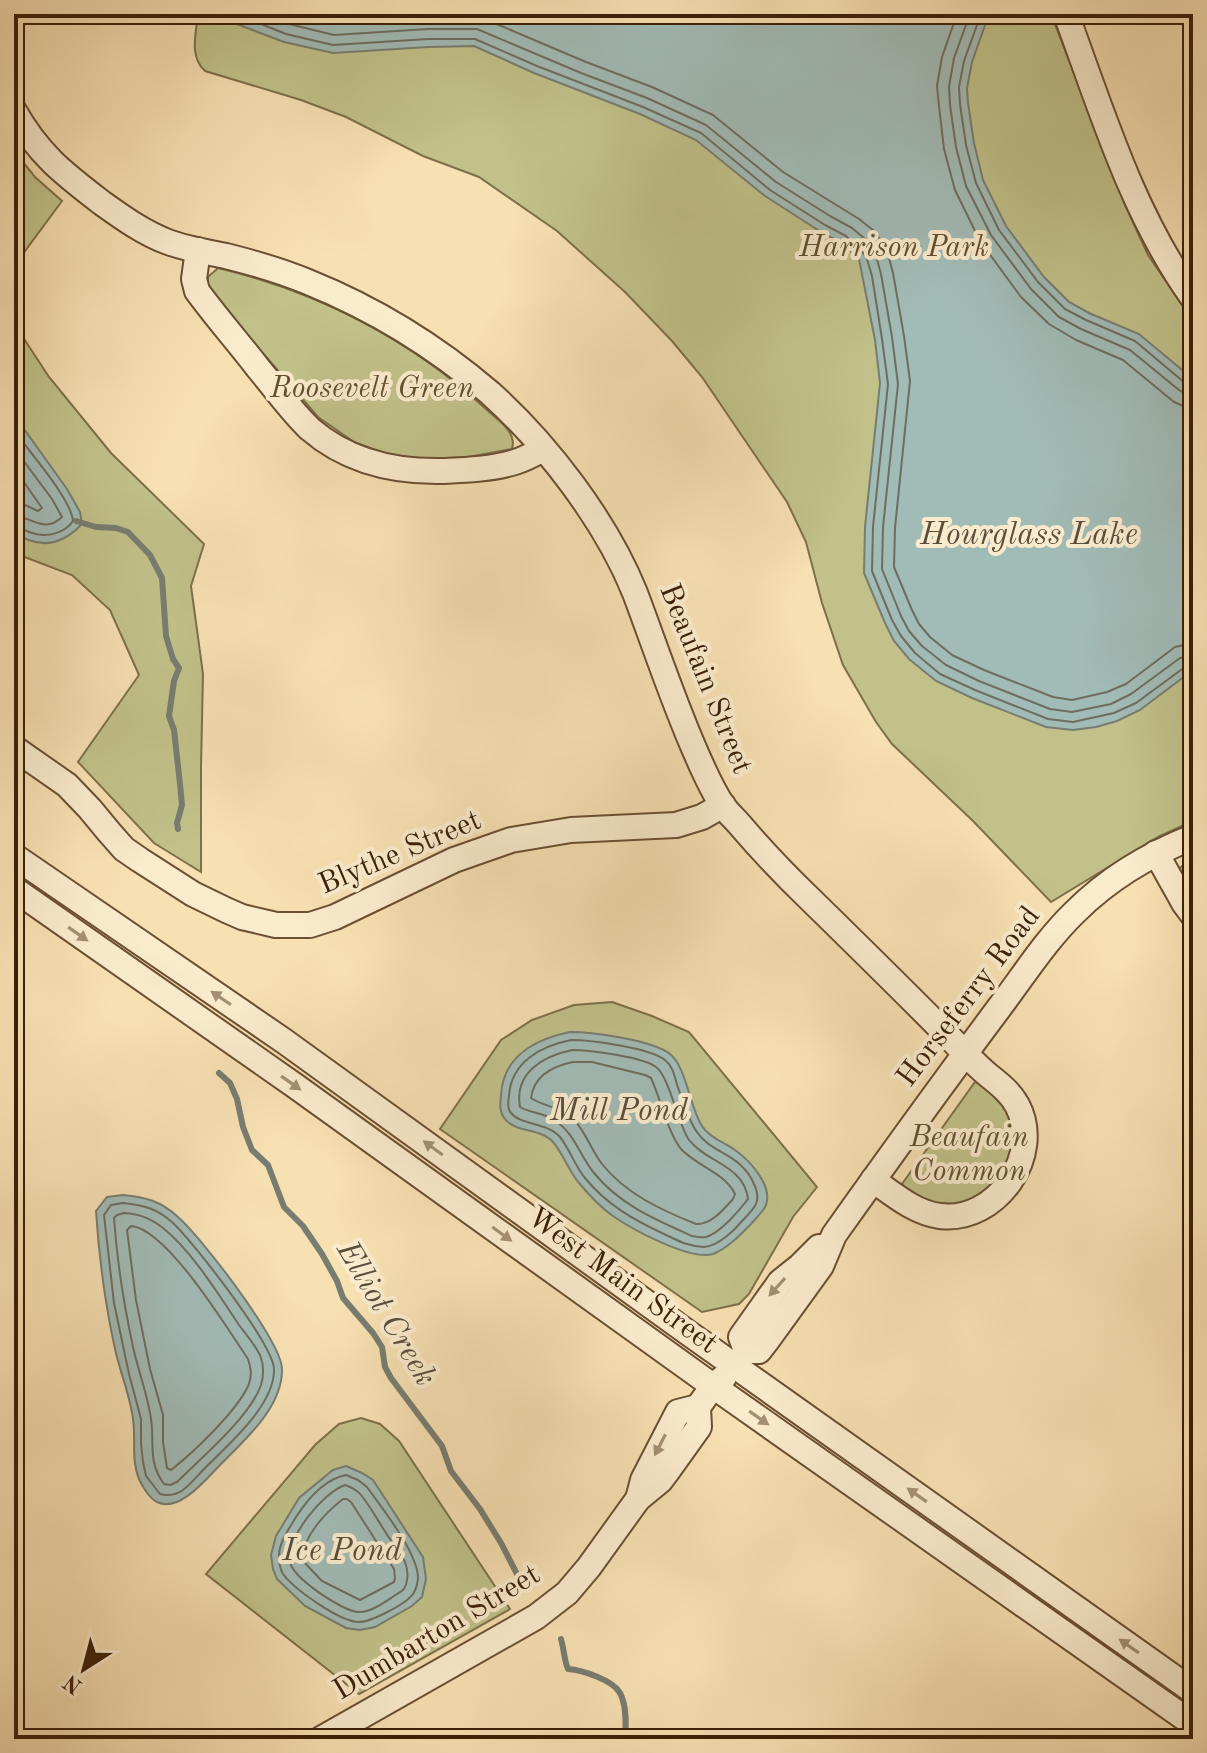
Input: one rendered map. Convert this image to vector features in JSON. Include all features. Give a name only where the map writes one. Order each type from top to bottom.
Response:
[{"type":"street","points":[[1066,14],[1145,219],[1193,298]]},
{"type":"street","name":"Beaufain Street","points":[[14,111],[42,153],[68,177],[139,229],[171,243],[256,264],[304,280],[347,298],[429,345],[495,398],[560,469],[599,522],[621,562],[686,730],[723,805],[779,869],[1016,1101],[1024,1120],[1025,1133],[1020,1164],[1007,1184],[986,1205],[966,1215],[935,1216],[914,1208],[873,1180]]},
{"type":"street","points":[[198,250],[194,279],[197,291],[308,427],[340,449],[379,466],[427,471],[502,465],[543,449]]},
{"type":"street","name":"Blythe Street","points":[[14,748],[67,785],[124,849],[140,860],[193,894],[226,910],[276,925],[310,925],[335,917],[454,860],[511,840],[571,830],[676,825],[702,817],[723,805]]},
{"type":"street","name":"Horseferry Road","points":[[730,1370],[741,1337],[773,1291],[834,1235],[965,1053],[1076,911],[1108,884],[1156,853],[1193,837]]},
{"type":"street","points":[[1156,853],[1193,915]]},
{"type":"street","name":"West Main Street","points":[[17,865],[284,1041],[730,1370],[1193,1724]]},
{"type":"street","name":"West Main Street","points":[[14,889],[294,1085],[730,1370],[1193,1691]]},
{"type":"street","name":"Dumbarton Street","points":[[321,1739],[547,1610],[567,1593],[638,1499],[643,1480],[678,1412],[698,1407],[730,1370]]},
{"type":"green space","name":"Harrison Park","points":[[198,14],[1051,14],[1126,207],[1148,255],[1193,321],[1193,821],[1158,837],[1051,902],[973,821],[892,744],[876,722],[843,665],[806,542],[787,502],[702,377],[625,292],[557,231],[479,177],[423,156],[346,117],[205,71],[195,52]]},
{"type":"green space","points":[[14,151],[35,177],[62,201],[14,266]]},
{"type":"green space","points":[[14,266],[15,325],[49,377],[111,453],[204,544],[191,586],[203,674],[201,872],[154,843],[78,762],[139,675],[110,610],[72,575],[14,553]]},
{"type":"green space","name":"Roosevelt Green","points":[[218,268],[292,290],[396,341],[458,385],[502,423],[512,437],[512,449],[469,457],[429,459],[389,455],[354,442],[318,417],[212,294],[208,277]]},
{"type":"green space","points":[[1193,855],[1193,901],[1179,869]]},
{"type":"green space","points":[[612,1002],[689,1032],[817,1187],[793,1217],[749,1294],[739,1304],[702,1312],[440,1129],[501,1040],[532,1020],[574,1005]]},
{"type":"green space","name":"Beaufain Common","points":[[975,1082],[1002,1098],[1017,1144],[995,1186],[975,1202],[943,1209],[909,1195],[902,1184]]},
{"type":"green space","points":[[361,1418],[380,1424],[399,1441],[510,1609],[359,1694],[206,1574],[315,1445],[339,1424]]},
{"type":"water","name":"Hourglass Lake","points":[[225,14],[989,14],[972,62],[967,88],[968,103],[983,180],[1006,226],[1044,277],[1069,302],[1139,334],[1193,379],[1193,670],[1140,710],[1117,721],[1073,730],[1046,727],[972,698],[936,681],[909,659],[894,641],[864,573],[865,527],[880,383],[859,259],[842,243],[765,196],[696,140],[474,46],[333,53],[284,42],[234,23]]},
{"type":"water","points":[[14,415],[80,512],[82,524],[58,541],[41,543],[14,532]]},
{"type":"water","name":"Mill Pond","points":[[570,1032],[637,1041],[661,1049],[676,1060],[705,1130],[747,1160],[766,1189],[763,1210],[729,1245],[713,1254],[691,1253],[634,1229],[591,1196],[548,1138],[515,1127],[505,1119],[500,1107],[503,1081],[515,1060],[545,1039]]},
{"type":"water","points":[[123,1195],[159,1204],[189,1228],[256,1315],[279,1356],[282,1370],[276,1396],[253,1431],[194,1491],[185,1498],[166,1504],[157,1502],[149,1495],[137,1472],[132,1410],[115,1349],[103,1280],[96,1211],[107,1197]]},
{"type":"water","name":"Ice Pond","points":[[346,1466],[373,1480],[423,1557],[426,1579],[422,1597],[412,1606],[375,1627],[360,1630],[346,1628],[305,1606],[277,1579],[271,1555],[276,1536],[299,1498],[333,1470]]},
{"type":"waterway","name":"Elliot Creek","points":[[76,521],[128,532],[150,555],[162,578],[166,636],[179,668],[169,716],[174,730],[182,805],[178,829]]},
{"type":"waterway","name":"Elliot Creek","points":[[219,1073],[230,1083],[252,1150],[268,1165],[284,1207],[303,1226],[322,1254],[343,1298],[382,1347],[385,1367],[391,1378],[442,1446],[451,1471],[480,1509],[519,1578]]},
{"type":"waterway","name":"Elliot Creek","points":[[561,1639],[568,1669],[604,1680],[620,1693],[625,1710],[625,1739]]}]
